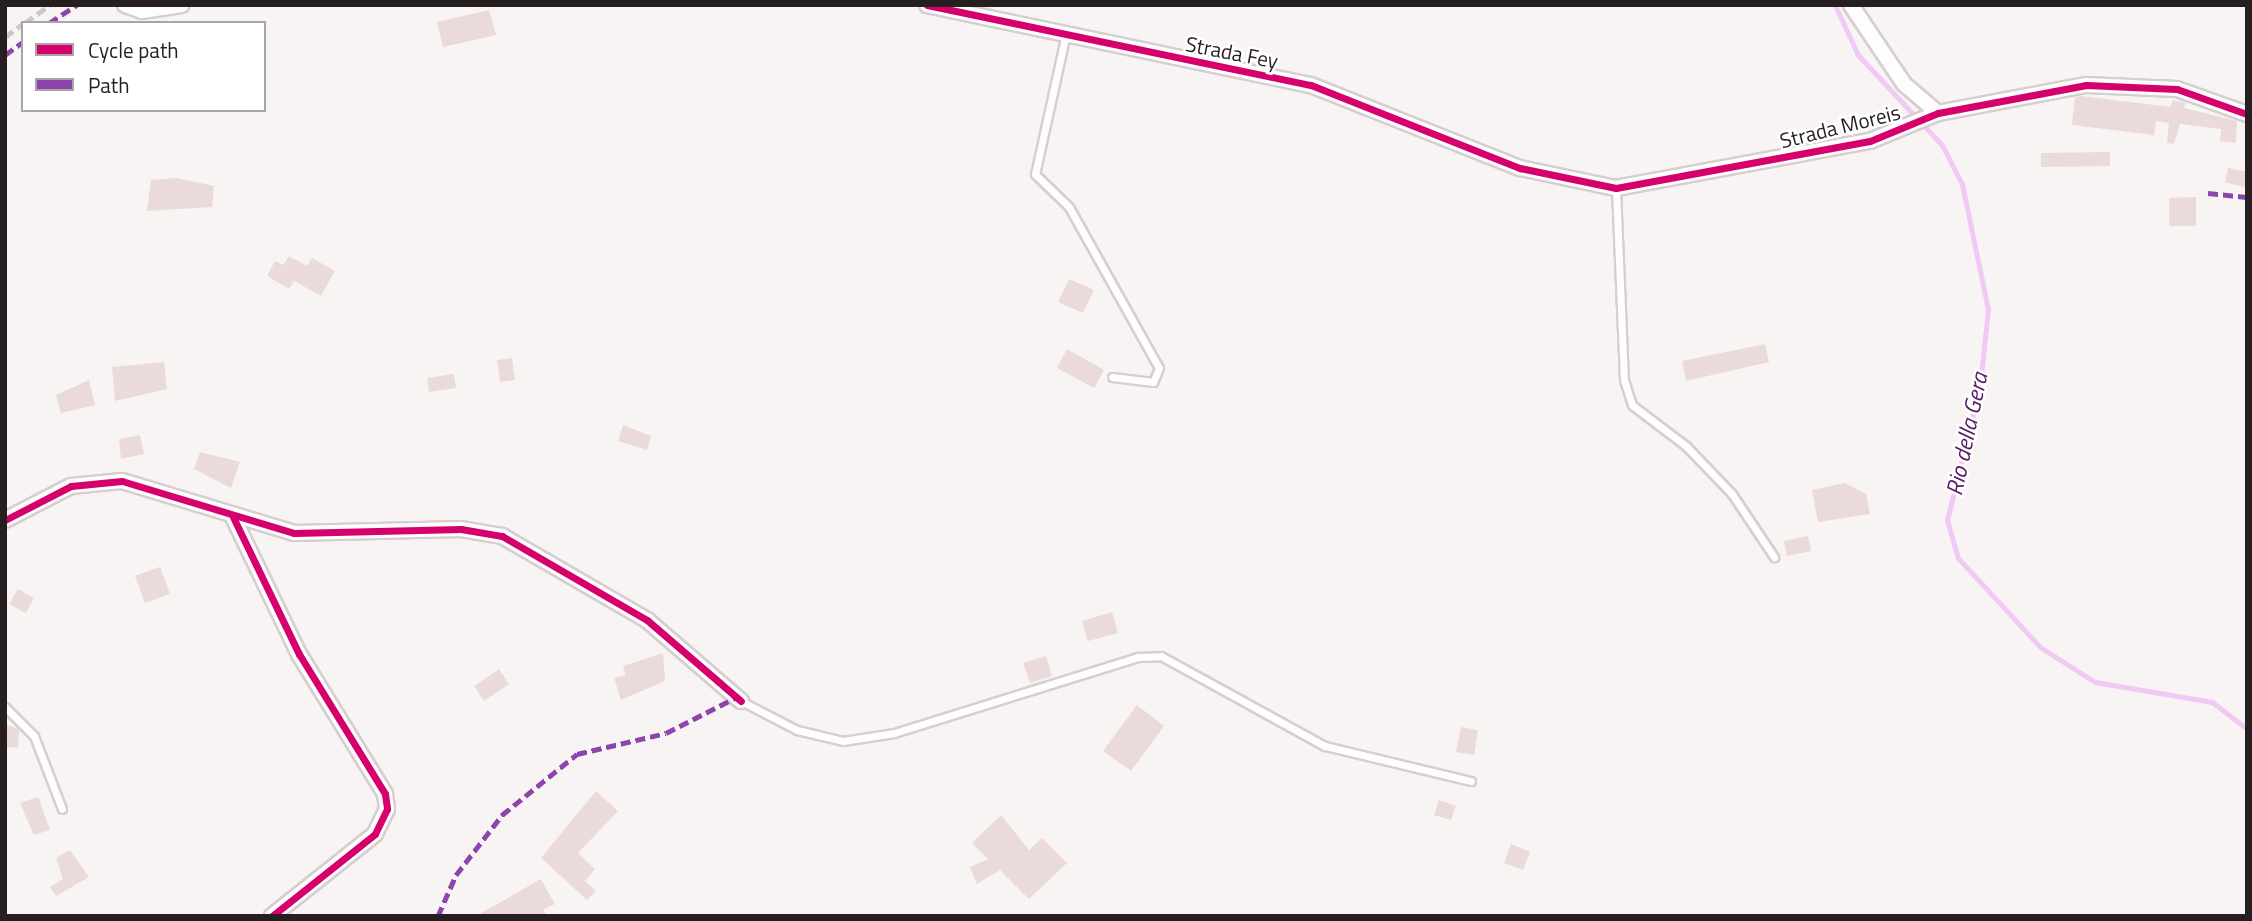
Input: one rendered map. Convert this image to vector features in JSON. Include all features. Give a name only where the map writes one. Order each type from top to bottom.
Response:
[{"type":"street","points":[[125,5],[142,11],[182,5]]},
{"type":"street","name":"Strada Fey","points":[[927,5],[1065,38],[1311,85],[1520,168]]},
{"type":"street","name":"Strada Moreis","points":[[1850,5],[1904,84],[1938,113]]},
{"type":"street","name":"Strada Moreis","points":[[1520,168],[1616,188],[1762,164],[1910,128],[1938,113],[2086,85],[2190,92],[2247,114]]},
{"type":"street","points":[[5,520],[71,485],[108,480],[164,490],[233,517],[294,533],[461,529],[502,536],[647,620],[741,701]]},
{"type":"street","points":[[233,517],[299,654],[385,794],[387,808],[374,834],[272,916]]},
{"type":"lane","points":[[1065,38],[1035,174],[1069,207],[1159,368],[1153,382],[1112,377]]},
{"type":"lane","points":[[1616,188],[1624,380],[1632,405],[1686,446],[1732,494],[1774,557]]},
{"type":"lane","points":[[741,701],[797,730],[843,741],[894,733],[1138,657],[1161,656],[1325,746],[1471,781]]},
{"type":"lane","points":[[5,707],[34,736],[62,809]]},
{"type":"building","points":[[489,10],[496,35],[443,47],[437,22]]},
{"type":"building","points":[[2075,97],[2171,107],[2172,100],[2186,103],[2184,108],[2237,121],[2236,143],[2220,141],[2221,129],[2180,124],[2174,144],[2167,143],[2169,123],[2156,121],[2154,135],[2072,125]]},
{"type":"building","points":[[2110,152],[2110,166],[2041,167],[2041,153]]},
{"type":"building","points":[[2228,168],[2247,172],[2247,188],[2225,182]]},
{"type":"building","points":[[177,178],[214,186],[212,207],[147,211],[151,180]]},
{"type":"building","points":[[2196,197],[2196,226],[2169,226],[2169,198]]},
{"type":"building","points":[[289,256],[307,266],[312,258],[335,271],[321,296],[294,281],[289,289],[267,276],[275,261],[283,265]]},
{"type":"building","points":[[1069,279],[1094,290],[1083,313],[1058,302]]},
{"type":"building","points":[[1765,344],[1769,362],[1686,381],[1682,361]]},
{"type":"building","points":[[1067,349],[1104,370],[1094,388],[1057,368]]},
{"type":"building","points":[[512,358],[515,380],[500,382],[497,360]]},
{"type":"building","points":[[164,362],[167,389],[115,401],[112,367]]},
{"type":"building","points":[[454,374],[456,388],[429,392],[427,378]]},
{"type":"building","points":[[89,380],[95,405],[61,413],[56,395]]},
{"type":"building","points":[[623,425],[651,436],[647,450],[618,441]]},
{"type":"building","points":[[140,435],[144,454],[121,459],[119,439]]},
{"type":"building","points":[[200,452],[240,462],[231,488],[194,469]]},
{"type":"building","points":[[1845,483],[1866,494],[1870,514],[1818,522],[1812,490]]},
{"type":"building","points":[[1808,536],[1811,551],[1787,556],[1784,541]]},
{"type":"building","points":[[160,567],[170,594],[145,603],[135,576]]},
{"type":"building","points":[[18,589],[34,598],[26,613],[9,604]]},
{"type":"building","points":[[1112,612],[1118,633],[1088,641],[1082,621]]},
{"type":"building","points":[[663,653],[665,681],[621,700],[614,678],[626,675],[623,666]]},
{"type":"building","points":[[1046,656],[1052,676],[1030,683],[1023,663]]},
{"type":"building","points":[[499,669],[509,684],[484,701],[474,686]]},
{"type":"building","points":[[1137,705],[1164,726],[1131,771],[1103,751]]},
{"type":"building","points":[[5,724],[19,729],[18,748],[5,747]]},
{"type":"building","points":[[1461,727],[1478,730],[1474,755],[1456,752]]},
{"type":"building","points":[[596,791],[618,811],[578,853],[595,869],[585,881],[596,891],[587,900],[541,858]]},
{"type":"building","points":[[38,797],[50,830],[34,835],[20,803]]},
{"type":"building","points":[[1439,800],[1456,806],[1451,820],[1434,815]]},
{"type":"building","points":[[1001,815],[1029,850],[1042,838],[1067,863],[1029,899],[1000,870],[977,884],[970,867],[988,859],[972,843]]},
{"type":"building","points":[[1511,844],[1530,852],[1523,870],[1504,863]]},
{"type":"building","points":[[70,850],[89,877],[56,896],[50,887],[63,879],[56,858]]},
{"type":"building","points":[[541,879],[555,904],[543,910],[547,916],[476,916]]},
{"type":"waterway","name":"Rio della Gera","points":[[1835,5],[1858,55],[1942,145],[1962,184],[1988,309],[1980,385],[1947,520],[1958,558],[2040,647],[2095,682],[2212,702],[2247,729]]},
{"type":"railway","points":[[28,21],[50,5]]},
{"type":"railway","points":[[5,37],[21,25]]},
{"type":"marked path","points":[[52,21],[77,5]]},
{"type":"marked path","points":[[5,55],[21,43]]},
{"type":"marked path","points":[[2208,193],[2247,197]]},
{"type":"marked path","points":[[438,916],[456,875],[502,815],[577,754],[666,733],[737,697]]},
{"type":"cycle path","points":[[927,5],[1311,85],[1520,168],[1616,188],[1870,141],[1938,113],[2086,85],[2177,89],[2247,114]]},
{"type":"cycle path","points":[[5,520],[71,486],[122,481],[294,533],[461,529],[502,536],[647,620],[741,701]]},
{"type":"cycle path","points":[[233,517],[299,654],[385,794],[387,809],[375,834],[272,916]]}]
